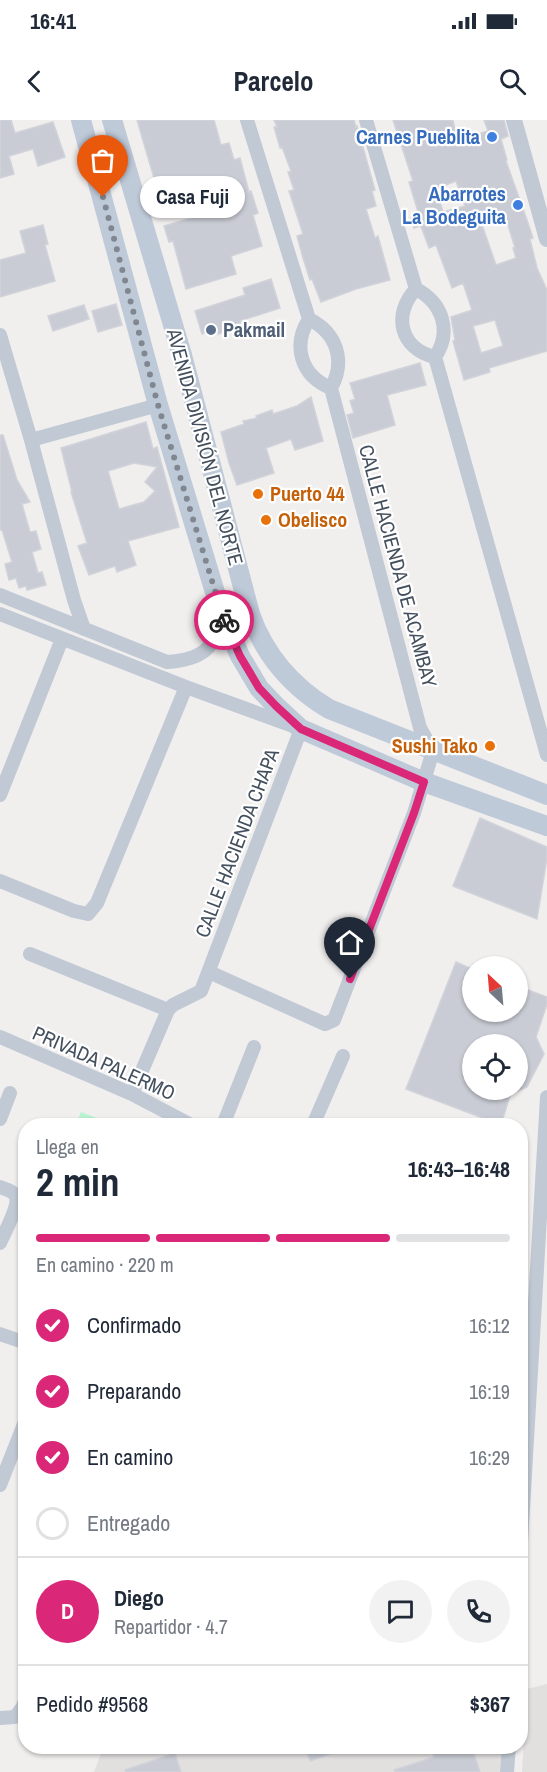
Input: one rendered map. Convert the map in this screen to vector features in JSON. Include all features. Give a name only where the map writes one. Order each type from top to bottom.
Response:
[{"type":"main road","name":"AVENIDA DIVISIÓN DEL NORTE","points":[[81,120],[158,405],[177,462],[220,612],[240,656],[259,688],[301,729],[424,782],[547,825]]},
{"type":"main road","name":"AVENIDA DIVISIÓN DEL NORTE","points":[[112,120],[182,355],[249,614],[272,660],[304,693],[329,709],[547,795]]},
{"type":"main road","points":[[90,150],[99,154],[108,154],[116,149],[119,141]]},
{"type":"main road","points":[[97,175],[101,166],[110,161],[127,165]]},
{"type":"main road","points":[[177,462],[193,464],[202,460],[207,452]]},
{"type":"main road","points":[[182,482],[195,470],[204,470],[213,474]]},
{"type":"street","points":[[247,120],[309,319],[301,334],[301,358],[315,380],[331,388]]},
{"type":"street","points":[[366,120],[416,289],[432,300],[442,316],[443,342],[435,357],[547,755]]},
{"type":"street","points":[[514,120],[547,239]]},
{"type":"street","points":[[416,289],[406,303],[402,319],[403,328],[414,348],[427,356],[435,357]]},
{"type":"street","name":"CALLE HACIENDA DE ACAMBAY","points":[[309,319],[325,330],[336,346],[338,372],[331,388],[420,728],[433,751]]},
{"type":"street","points":[[0,335],[84,629]]},
{"type":"street","points":[[31,440],[158,405]]},
{"type":"street","points":[[0,595],[167,662],[181,662],[195,658],[206,650],[215,639],[219,628],[220,612]]},
{"type":"street","points":[[17,602],[4,616],[301,729]]},
{"type":"street","points":[[0,795],[62,639]]},
{"type":"street","points":[[0,881],[74,911],[88,914],[97,903],[186,687]]},
{"type":"street","name":"CALLE HACIENDA CHAPA","points":[[168,1010],[173,1005],[201,991],[301,729]]},
{"type":"street","points":[[208,972],[325,1024],[334,1020],[414,813],[433,751]]},
{"type":"street","points":[[30,954],[168,1010],[132,1094]]},
{"type":"street","name":"PRIVADA PALERMO","points":[[0,1037],[132,1094],[178,1118]]},
{"type":"street","points":[[226,1118],[254,1047]]},
{"type":"street","points":[[316,1118],[343,1056]]},
{"type":"street","points":[[0,1119],[10,1093]]},
{"type":"street","points":[[528,1423],[547,1098]]},
{"type":"street","points":[[0,1187],[11,1191],[16,1197],[16,1205],[0,1243]]},
{"type":"street","points":[[0,1334],[18,1340]]},
{"type":"street","points":[[0,1485],[18,1439]]},
{"type":"street","points":[[0,1718],[15,1717],[18,1713]]},
{"type":"street","points":[[507,1772],[508,1754]]},
{"type":"shaded area","points":[[547,1684],[547,1772],[522,1772],[523,1754],[528,1754],[528,1689]]},
{"type":"shaded area","points":[[101,1754],[501,1754],[500,1772],[94,1772]]},
{"type":"green space","points":[[81,1112],[97,1118],[79,1118]]},
{"type":"building","points":[[0,120],[11,120],[15,133],[53,122],[65,157],[38,166],[33,149],[9,156],[14,174],[0,178]]},
{"type":"building","points":[[137,120],[214,120],[221,145],[229,143],[234,160],[240,158],[249,192],[251,191],[258,213],[253,215],[262,246],[231,256],[236,274],[186,289],[173,241],[169,242],[164,226],[219,210],[212,188],[161,202]]},
{"type":"building","points":[[274,120],[354,120],[375,190],[372,191],[376,206],[366,209],[375,238],[378,236],[390,280],[321,302],[312,279],[310,280],[297,236],[303,234],[289,191],[294,190],[288,172],[291,171],[282,147],[280,148]]},
{"type":"building","points":[[393,120],[453,120],[457,140],[488,131],[484,120],[504,120],[508,136],[501,139],[506,161],[533,238],[530,239],[537,268],[547,290],[547,351],[489,368],[490,372],[464,380],[453,341],[455,340],[451,317],[472,310],[463,283],[452,288],[436,245],[429,248],[420,226],[414,228],[411,217],[419,215],[409,182],[413,181]],"holes":[[[456,181],[465,206],[443,212],[436,189]],[[504,212],[516,258],[496,265],[480,219]],[[495,320],[503,346],[481,353],[473,326]]]},
{"type":"building","points":[[43,225],[48,244],[45,245],[55,281],[0,297],[0,260],[26,253],[20,231]]},
{"type":"building","points":[[271,279],[280,308],[240,321],[241,327],[218,334],[217,329],[202,334],[195,311],[245,295],[243,288]]},
{"type":"building","points":[[116,304],[122,325],[98,332],[92,311]]},
{"type":"building","points":[[84,305],[89,319],[53,331],[48,316]]},
{"type":"building","points":[[420,363],[426,385],[387,395],[395,425],[353,438],[347,415],[354,413],[350,401],[355,399],[350,383]]},
{"type":"building","points":[[311,397],[323,441],[295,450],[291,439],[266,448],[274,473],[237,485],[221,432],[272,410],[273,414],[297,406]]},
{"type":"building","points":[[146,422],[153,449],[157,447],[179,527],[128,541],[136,565],[117,572],[115,566],[89,575],[78,546],[87,543],[71,492],[61,448]],"holes":[[[134,463],[157,467],[145,482],[155,491],[144,502],[119,509],[108,471]]]},
{"type":"building","points":[[0,435],[3,435],[17,480],[30,502],[22,504],[30,532],[36,531],[41,549],[32,552],[38,573],[42,572],[46,585],[27,590],[26,586],[19,588],[16,578],[9,580],[5,564],[12,562],[2,530],[0,530]]},
{"type":"building","points":[[480,818],[547,847],[537,919],[453,886]]},
{"type":"building","points":[[456,962],[462,965],[462,1022],[528,1022],[528,990],[547,997],[547,1004],[536,1037],[544,1054],[528,1085],[528,1034],[462,1034],[462,1100],[509,1100],[503,1118],[483,1118],[406,1089]]},
{"type":"building","points":[[175,1754],[181,1772],[126,1772],[125,1770]]},
{"type":"building","points":[[308,1754],[330,1754],[310,1761]]},
{"type":"building","points":[[433,1754],[474,1754],[480,1772],[395,1772],[394,1770],[434,1757]]},
{"type":"way so far","points":[[103,197],[158,405],[224,620]]},
{"type":"place","name":"Carnes Pueblita","points":[[492,137]]},
{"type":"place","name":"Casa Fuji","points":[[103,197]]},
{"type":"place","name":"Abarrotes La Bodeguita","points":[[518,205]]},
{"type":"place","name":"Pakmail","points":[[211,330]]},
{"type":"place","name":"Puerto 44","points":[[258,494]]},
{"type":"place","name":"Obelisco","points":[[266,520]]},
{"type":"place","name":"Sushi Tako","points":[[490,746]]},
{"type":"route","points":[[224,620],[246,668],[259,688],[301,729],[424,782],[350,979]]}]
